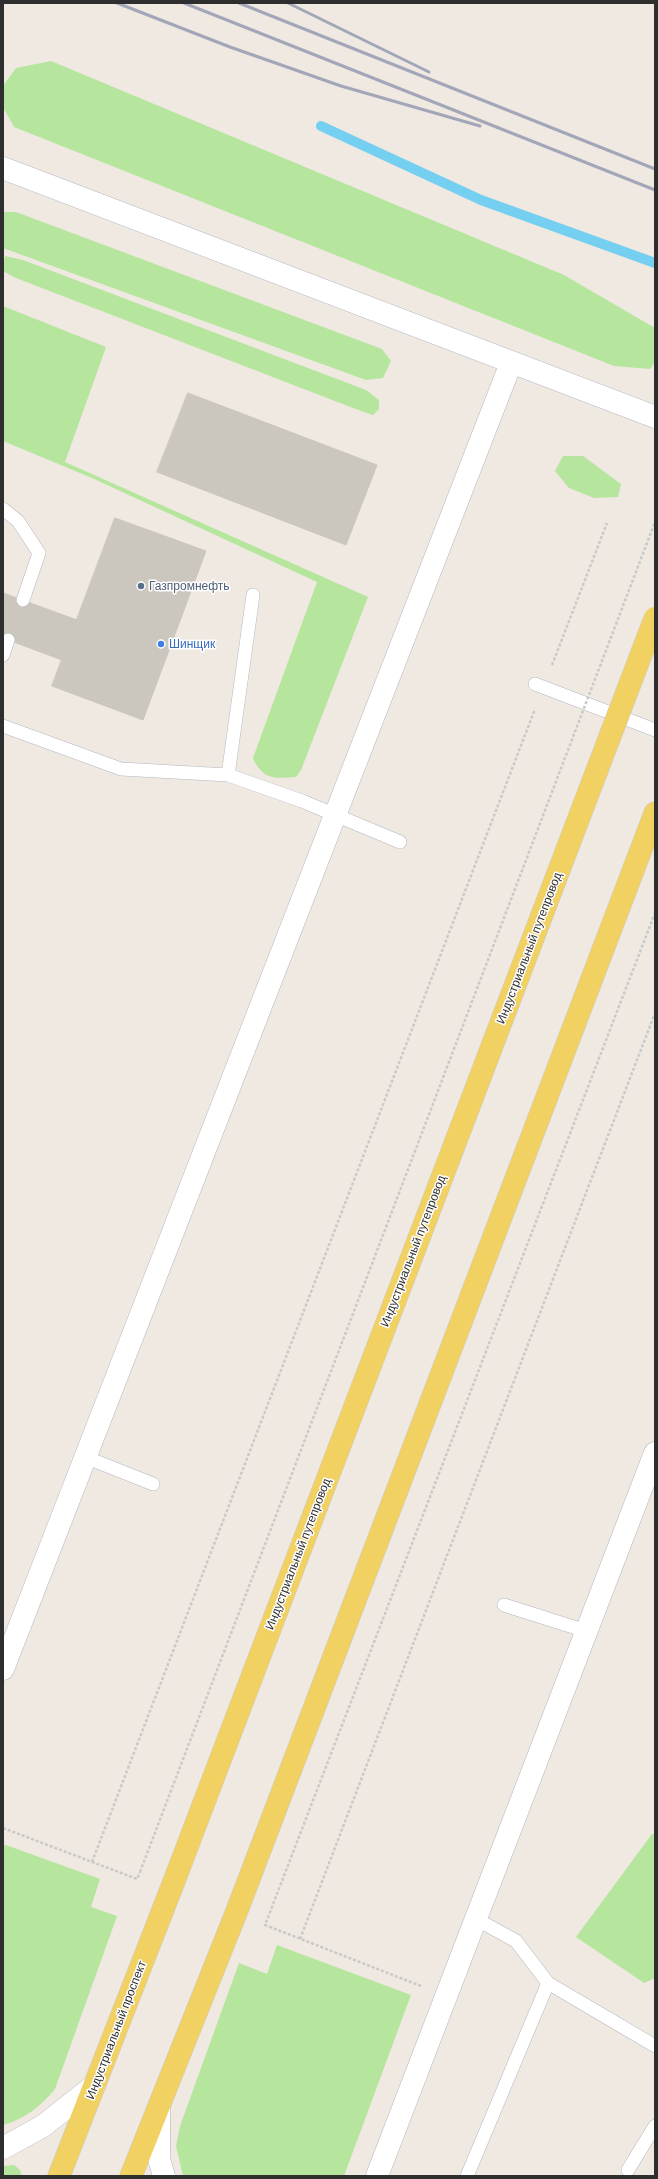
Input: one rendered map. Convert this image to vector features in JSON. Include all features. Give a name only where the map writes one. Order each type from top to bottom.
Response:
[{"type":"main road","name":"Индустриальный путепровод","points":[[173,1884],[655,618]]},
{"type":"main road","points":[[131,2176],[238,1908],[655,813]]},
{"type":"main road","name":"Индустриальный проспект","points":[[59,2176],[173,1884]]},
{"type":"street","points":[[3,168],[655,417]]},
{"type":"street","points":[[3,1669],[511,363]]},
{"type":"street","points":[[377,2176],[655,1453]]},
{"type":"street","points":[[3,2148],[43,2126],[95,2085]]},
{"type":"street","points":[[159,2106],[159,2159],[164,2176]]},
{"type":"lane","points":[[3,509],[18,521],[40,553],[23,600]]},
{"type":"lane","points":[[228,774],[254,595]]},
{"type":"lane","points":[[3,655],[8,640]]},
{"type":"lane","points":[[539,686],[655,730]]},
{"type":"lane","points":[[3,726],[121,769],[228,774],[302,801],[400,842]]},
{"type":"lane","points":[[85,1458],[153,1484]]},
{"type":"lane","points":[[504,1605],[586,1631]]},
{"type":"lane","points":[[476,1919],[516,1941],[548,1983],[655,2046]]},
{"type":"lane","points":[[467,2176],[548,1983]]},
{"type":"lane","points":[[628,2170],[655,2126]]},
{"type":"path","points":[[3,1828],[137,1879],[655,522]]},
{"type":"path","points":[[92,1862],[539,686],[607,523]]},
{"type":"path","points":[[422,1986],[266,1925],[655,913]]},
{"type":"path","points":[[300,1939],[655,1014]]},
{"type":"green space","points":[[51,61],[564,275],[655,328],[655,362],[650,369],[614,366],[14,127],[4,109],[3,86],[16,68]]},
{"type":"green space","points":[[3,212],[16,212],[382,349],[391,361],[383,378],[366,380],[3,248]]},
{"type":"green space","points":[[5,256],[23,260],[366,390],[379,400],[379,409],[373,415],[353,408],[16,278],[3,271]]},
{"type":"green space","points":[[3,306],[106,347],[65,462],[368,597],[301,770],[296,777],[281,778],[265,774],[260,770],[253,758],[317,582],[92,478],[3,441]]},
{"type":"green space","points":[[563,456],[583,456],[621,484],[618,497],[594,498],[569,488],[555,471]]},
{"type":"green space","points":[[652,1834],[655,1834],[655,1978],[644,1983],[576,1937]]},
{"type":"green space","points":[[3,1844],[100,1879],[91,1907],[117,1916],[55,2089],[32,2111],[3,2125]]},
{"type":"green space","points":[[277,1945],[411,1995],[344,2176],[183,2176],[176,2146],[180,2126],[239,1963],[267,1974]]},
{"type":"green space","points":[[14,2165],[20,2170],[22,2176],[3,2176],[3,2166]]},
{"type":"building","points":[[188,393],[377,465],[346,545],[157,472]]},
{"type":"building","name":"Газпромнефть","points":[[115,518],[206,551],[143,720],[52,686]]},
{"type":"building","points":[[3,593],[77,620],[62,660],[3,638]]},
{"type":"waterway","points":[[321,126],[481,200],[655,263]]},
{"type":"railway","points":[[117,3],[230,47],[341,86],[480,126]]},
{"type":"railway","points":[[184,3],[655,190]]},
{"type":"railway","points":[[239,3],[655,169]]},
{"type":"railway","points":[[288,3],[429,72]]},
{"type":"place","name":"Газпромнефть","points":[[141,586]]},
{"type":"place","name":"Шинщик","points":[[161,644]]}]
